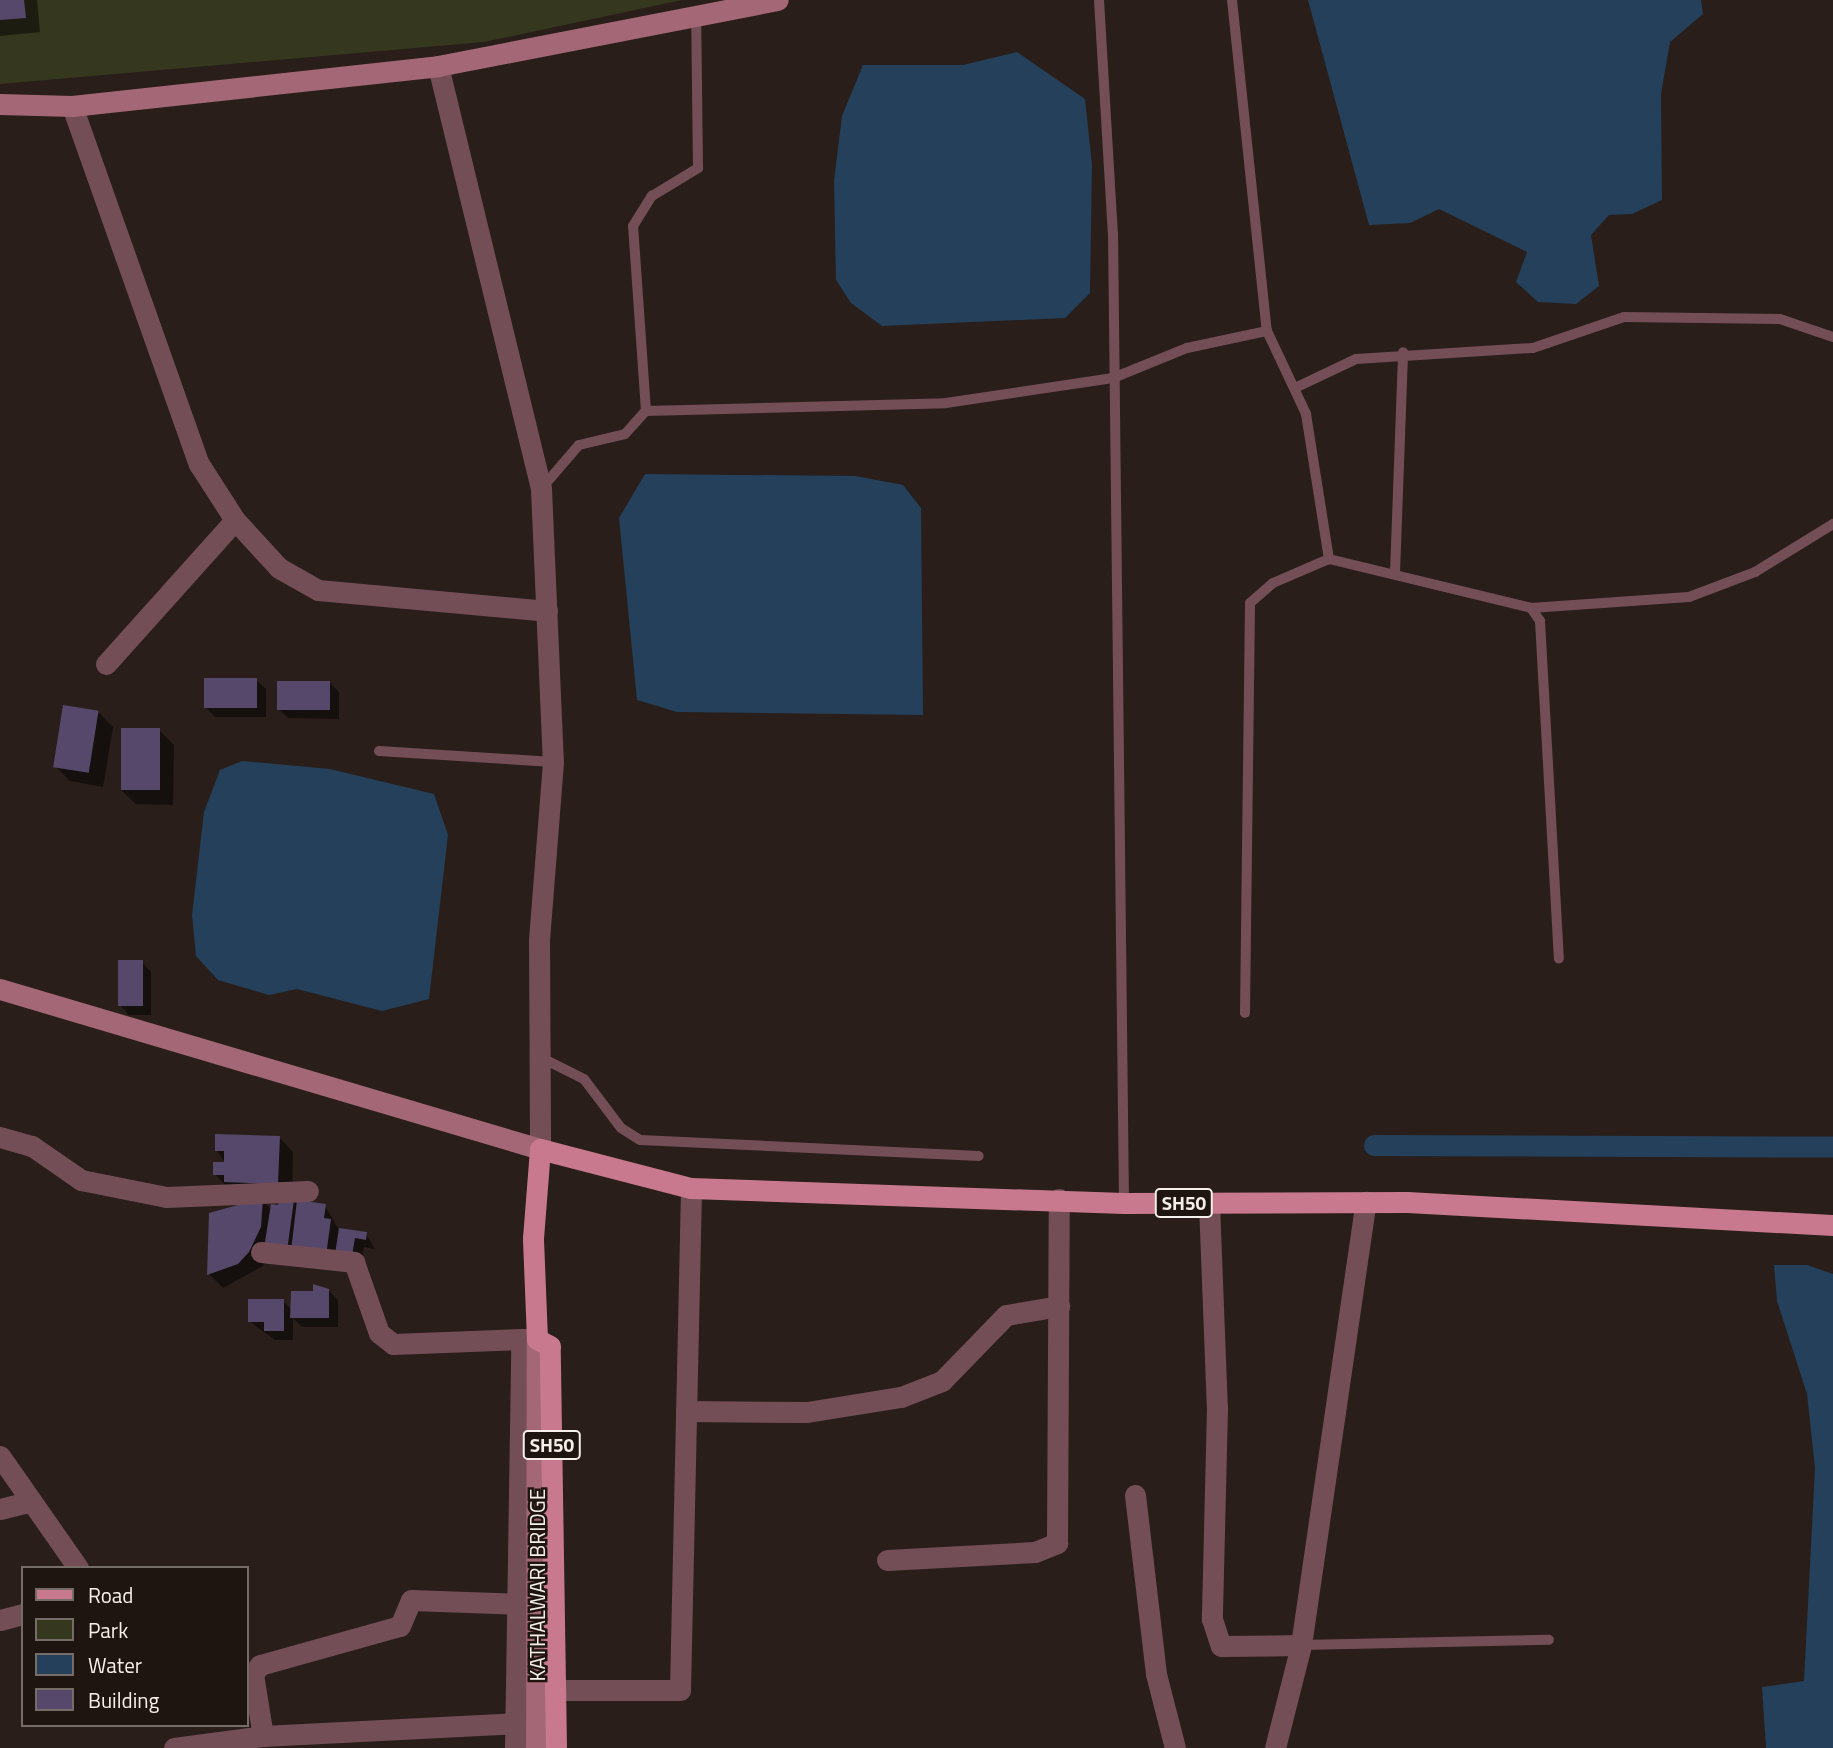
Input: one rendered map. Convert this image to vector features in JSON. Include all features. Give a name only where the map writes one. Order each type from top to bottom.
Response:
[{"type":"main road","points":[[0,104],[72,106],[438,65],[696,13],[778,0]]},
{"type":"main road","points":[[0,989],[540,1149]]},
{"type":"main road","name":"SH50","points":[[556,1748],[550,1346],[530,1339],[533,1238],[540,1149],[691,1188],[1124,1203],[1366,1202],[1833,1224]]},
{"type":"main road","name":"KATHALWARI BRIDGE","points":[[530,1339],[536,1748]]},
{"type":"street","points":[[438,65],[541,489],[553,762],[539,940],[537,1056],[540,1149]]},
{"type":"street","points":[[72,106],[135,298],[183,406],[199,464],[235,520],[298,584],[318,590],[547,611]]},
{"type":"street","points":[[106,664],[235,520]]},
{"type":"street","points":[[0,1137],[32,1146],[81,1180],[155,1195],[308,1191]]},
{"type":"street","points":[[556,1690],[680,1690],[691,1188]]},
{"type":"street","points":[[887,1560],[1035,1552],[1057,1543],[1059,1199]]},
{"type":"street","points":[[1275,1748],[1301,1645],[1366,1202]]},
{"type":"street","points":[[1209,1203],[1217,1408],[1212,1619],[1221,1646],[1230,1648],[1301,1645]]},
{"type":"street","points":[[261,1252],[354,1262],[379,1333],[393,1344],[530,1339],[515,1748]]},
{"type":"street","points":[[686,1411],[807,1412],[901,1396],[942,1381],[1006,1315],[1059,1306]]},
{"type":"street","points":[[0,1456],[77,1566]]},
{"type":"street","points":[[1135,1496],[1156,1674],[1175,1748]]},
{"type":"street","points":[[0,1509],[31,1502]]},
{"type":"street","points":[[263,1736],[253,1674],[260,1664],[400,1626],[411,1600],[520,1604]]},
{"type":"street","points":[[0,1620],[21,1615]]},
{"type":"street","points":[[174,1748],[198,1739],[516,1723]]},
{"type":"lane","points":[[1099,0],[1113,233],[1124,1203]]},
{"type":"lane","points":[[1232,0],[1267,331],[1297,387],[1329,559]]},
{"type":"lane","points":[[646,411],[633,226],[652,196],[698,168],[696,13]]},
{"type":"lane","points":[[1297,387],[1333,365],[1403,352],[1533,348],[1624,317],[1780,319],[1833,337]]},
{"type":"lane","points":[[541,489],[579,445],[625,433],[646,411],[946,403],[1113,378],[1187,348],[1267,331]]},
{"type":"lane","points":[[1395,573],[1403,352]]},
{"type":"lane","points":[[1245,1013],[1250,603],[1273,583],[1329,559],[1531,608],[1689,597],[1755,572],[1833,524]]},
{"type":"lane","points":[[1531,608],[1544,642],[1559,958]]},
{"type":"lane","points":[[379,751],[553,762]]},
{"type":"lane","points":[[537,1056],[584,1079],[621,1128],[640,1140],[979,1156]]},
{"type":"lane","points":[[1301,1645],[1549,1640]]},
{"type":"green space","points":[[0,0],[682,0],[484,42],[0,84]]},
{"type":"water","points":[[1308,0],[1701,0],[1703,14],[1670,42],[1661,94],[1662,200],[1632,214],[1609,215],[1591,235],[1599,286],[1576,304],[1538,302],[1516,282],[1527,252],[1439,209],[1410,223],[1369,225]]},
{"type":"water","points":[[1017,52],[1085,99],[1092,165],[1090,293],[1065,318],[882,326],[851,303],[836,280],[834,181],[842,116],[863,65],[963,65]]},
{"type":"water","points":[[645,474],[855,476],[903,485],[921,508],[923,715],[677,712],[637,700],[619,518]]},
{"type":"water","points":[[242,761],[330,769],[434,794],[448,835],[429,999],[382,1011],[297,989],[269,995],[218,980],[196,956],[192,915],[204,812],[220,770]]},
{"type":"water","points":[[1774,1265],[1807,1265],[1833,1274],[1833,1748],[1766,1748],[1762,1687],[1804,1681],[1815,1468],[1807,1394],[1777,1301]]},
{"type":"building","points":[[0,0],[24,0],[26,18],[0,20]]},
{"type":"building","points":[[204,678],[257,678],[257,708],[204,708]]},
{"type":"building","points":[[277,681],[330,681],[330,710],[277,710]]},
{"type":"building","points":[[63,705],[99,711],[89,773],[53,767]]},
{"type":"building","points":[[121,728],[160,728],[160,790],[121,790]]},
{"type":"building","points":[[118,960],[143,960],[143,1006],[118,1006]]},
{"type":"building","points":[[215,1134],[280,1136],[278,1184],[224,1182],[224,1175],[213,1175],[213,1162],[224,1162],[224,1151],[215,1151]]},
{"type":"building","points":[[263,1198],[261,1227],[249,1252],[238,1264],[207,1275],[209,1213]]},
{"type":"building","points":[[279,1198],[294,1200],[287,1251],[264,1248],[271,1204],[278,1205]]},
{"type":"building","points":[[297,1200],[326,1204],[324,1218],[331,1219],[326,1256],[291,1251]]},
{"type":"building","points":[[339,1228],[367,1232],[366,1240],[355,1238],[352,1256],[335,1254]]},
{"type":"building","points":[[313,1284],[329,1289],[329,1318],[290,1318],[291,1291],[313,1291]]},
{"type":"building","points":[[248,1299],[284,1299],[284,1331],[264,1331],[264,1322],[248,1322]]},
{"type":"waterway","points":[[1374,1145],[1833,1147]]}]
